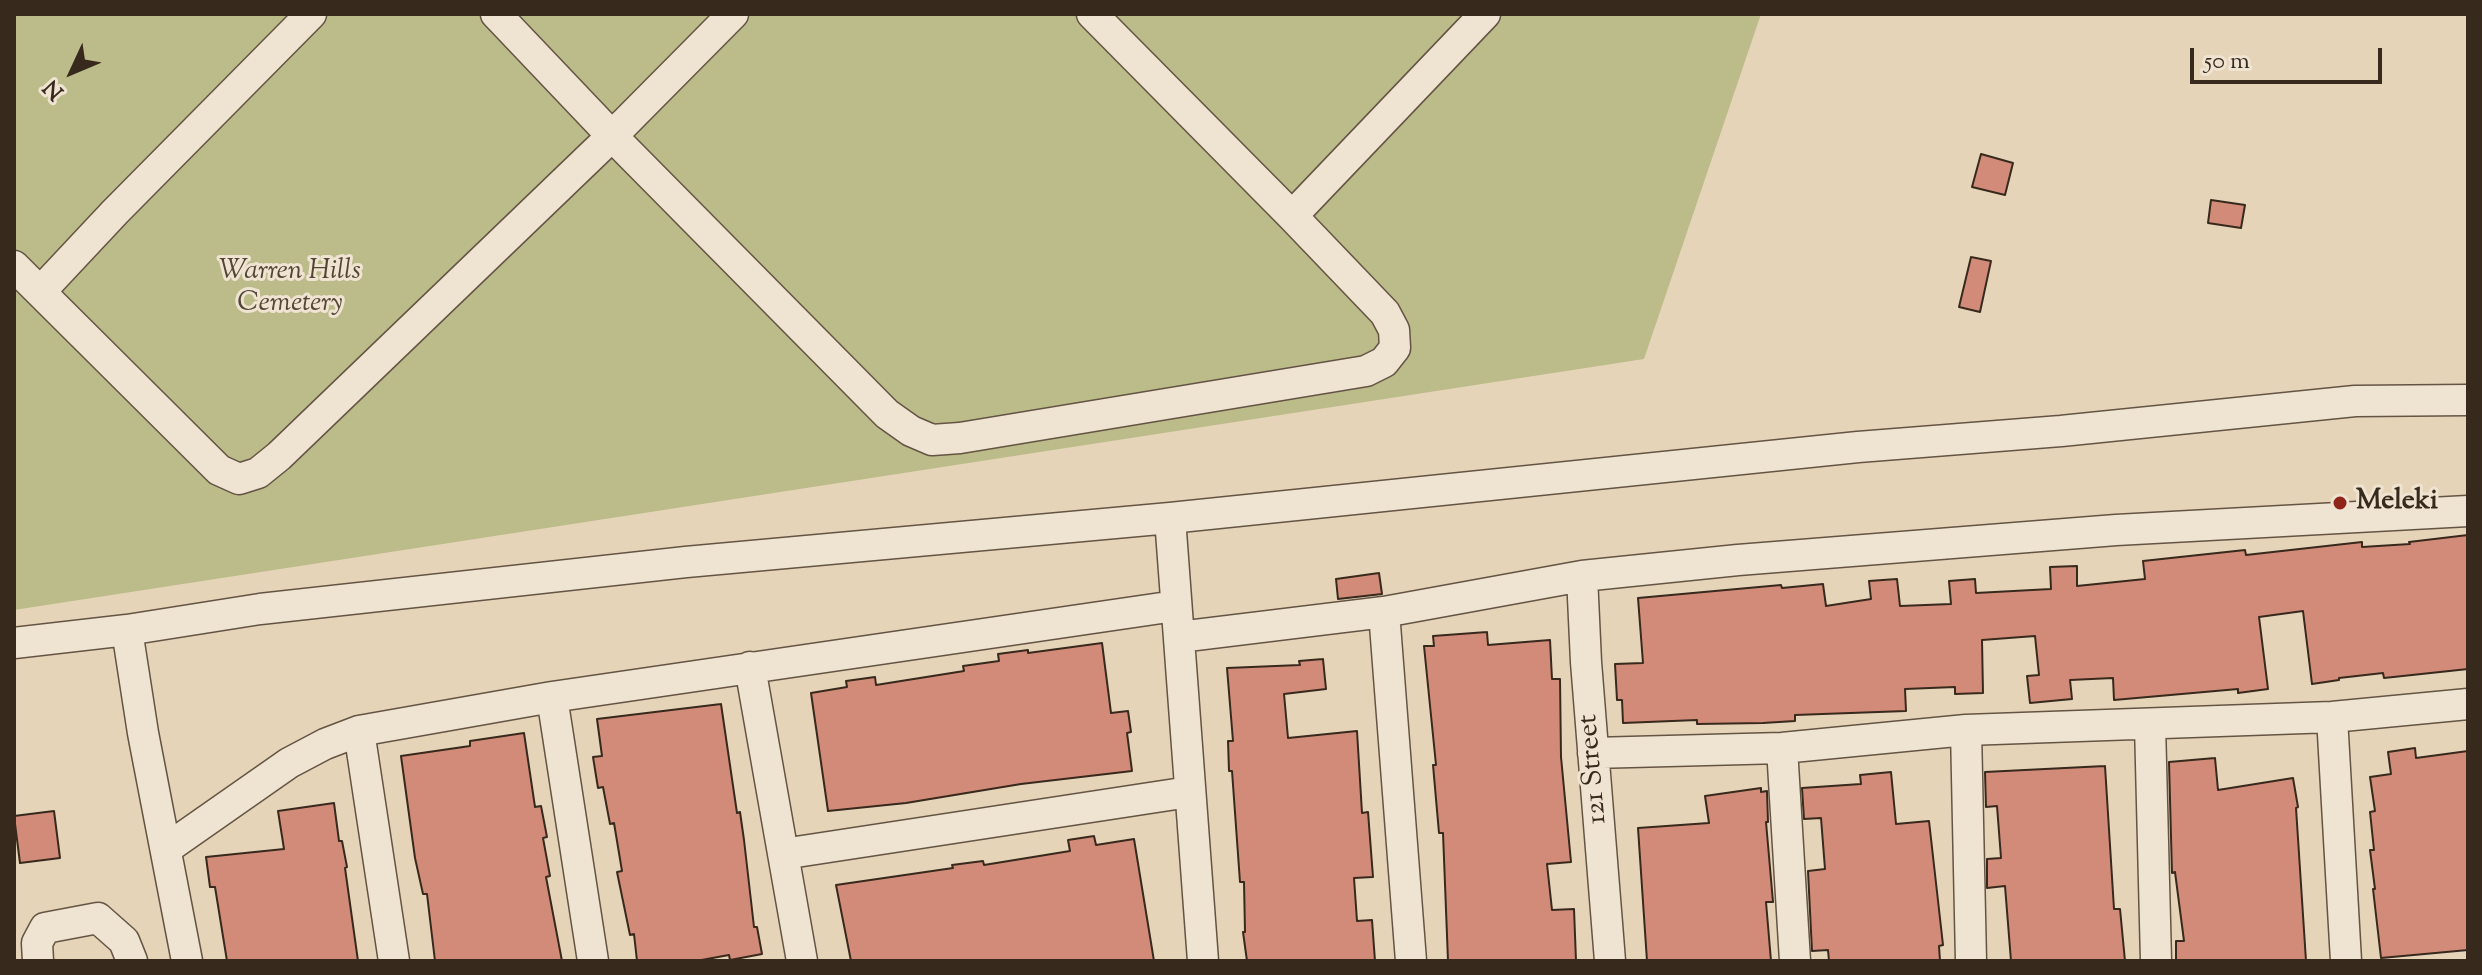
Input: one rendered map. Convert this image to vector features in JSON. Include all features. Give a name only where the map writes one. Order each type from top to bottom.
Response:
[{"type":"street","points":[[40,292],[311,14]]},
{"type":"street","points":[[496,14],[887,414],[911,431],[932,440],[960,438],[1366,371],[1384,362],[1395,348],[1394,330],[1385,313],[1092,14]]},
{"type":"street","points":[[14,266],[219,470],[239,479],[258,473],[612,136],[733,14]]},
{"type":"street","points":[[1292,216],[1485,14]]},
{"type":"street","points":[[14,643],[127,630],[260,609],[686,562],[1170,518],[1858,447],[2061,431],[2355,401],[2468,400]]},
{"type":"street","points":[[1179,637],[1384,612],[1582,576],[1738,560],[2116,530],[2468,511]]},
{"type":"street","points":[[1170,518],[1203,961]]},
{"type":"street","name":"121 Street","points":[[1582,576],[1610,961]]},
{"type":"street","points":[[166,849],[289,763],[359,731],[552,697],[1175,606]]},
{"type":"street","points":[[1384,612],[1411,961]]},
{"type":"street","points":[[127,630],[143,733],[187,961]]},
{"type":"street","points":[[750,667],[802,961]]},
{"type":"street","points":[[552,697],[593,961]]},
{"type":"street","points":[[1593,753],[1782,748],[1966,730],[2332,717],[2468,704]]},
{"type":"street","points":[[2332,717],[2346,961]]},
{"type":"street","points":[[2150,724],[2156,961]]},
{"type":"street","points":[[1966,730],[1971,961]]},
{"type":"street","points":[[359,731],[394,961]]},
{"type":"street","points":[[1782,748],[1795,961]]},
{"type":"street","points":[[783,854],[1189,792]]},
{"type":"street","points":[[38,961],[37,943],[45,928],[98,918],[124,941],[132,961]]},
{"type":"green space","name":"Warren Hills Cemetery","points":[[14,14],[1761,14],[1644,359],[14,610]]},
{"type":"building","points":[[1981,154],[2013,163],[2005,195],[1972,187]]},
{"type":"building","points":[[2211,200],[2245,205],[2241,228],[2208,223]]},
{"type":"building","points":[[1971,257],[1991,261],[1980,312],[1959,307]]},
{"type":"building","points":[[2468,535],[2468,669],[2384,678],[2383,673],[2312,684],[2303,611],[2259,617],[2268,689],[2238,693],[2238,689],[2114,700],[2113,678],[2070,680],[2072,699],[2030,703],[2027,676],[2039,675],[2035,636],[1982,640],[1983,693],[1955,694],[1955,687],[1905,689],[1906,711],[1795,715],[1795,721],[1763,723],[1697,724],[1697,720],[1623,723],[1622,700],[1617,700],[1615,664],[1643,663],[1638,598],[1823,584],[1826,606],[1871,599],[1869,581],[1897,579],[1900,606],[1951,604],[1949,581],[1975,579],[1976,593],[2051,589],[2050,567],[2077,566],[2077,586],[2145,579],[2143,561],[2245,550],[2246,555],[2362,542],[2362,547],[2410,544]]},
{"type":"building","points":[[1379,573],[1382,594],[1338,599],[1336,579]]},
{"type":"building","points":[[1487,632],[1488,645],[1550,640],[1552,679],[1560,679],[1561,757],[1571,862],[1547,864],[1552,910],[1574,909],[1576,961],[1448,961],[1443,833],[1439,833],[1433,765],[1436,765],[1424,646],[1434,646],[1433,636]]},
{"type":"building","points":[[1102,643],[1111,713],[1128,711],[1131,732],[1127,733],[1132,771],[828,811],[811,693],[847,687],[846,681],[875,677],[876,685],[964,671],[963,666],[999,661],[998,654]]},
{"type":"building","points":[[1323,659],[1326,689],[1284,694],[1288,738],[1357,731],[1362,813],[1368,812],[1373,877],[1354,878],[1357,921],[1372,920],[1375,961],[1247,961],[1243,932],[1244,882],[1240,882],[1232,771],[1229,771],[1228,741],[1233,741],[1227,668],[1300,665],[1299,661]]},
{"type":"building","points":[[721,704],[737,813],[740,812],[754,927],[757,927],[762,954],[730,960],[729,955],[696,961],[637,961],[634,934],[630,935],[617,872],[622,871],[614,823],[610,824],[603,787],[598,788],[593,757],[602,756],[597,719]]},
{"type":"building","points":[[524,733],[535,807],[541,806],[547,837],[543,838],[550,876],[546,877],[562,961],[435,961],[427,894],[423,894],[415,858],[401,756],[470,746],[470,741]]},
{"type":"building","points":[[2415,748],[2416,758],[2468,751],[2468,950],[2381,958],[2370,850],[2374,850],[2370,812],[2375,811],[2370,777],[2391,774],[2388,752]]},
{"type":"building","points":[[2215,758],[2218,790],[2293,778],[2298,807],[2306,961],[2176,961],[2176,941],[2184,941],[2175,872],[2172,873],[2169,762]]},
{"type":"building","points":[[2105,766],[2114,909],[2120,909],[2125,961],[2011,961],[2005,886],[1987,888],[1987,859],[2001,858],[1997,806],[1986,807],[1985,772]]},
{"type":"building","points":[[1891,772],[1896,824],[1929,821],[1943,945],[1939,946],[1940,961],[1829,961],[1828,950],[1812,951],[1808,871],[1825,869],[1821,818],[1804,819],[1802,788],[1861,784],[1860,775]]},
{"type":"building","points":[[1761,788],[1761,792],[1767,791],[1766,822],[1773,902],[1766,902],[1771,961],[1647,961],[1638,828],[1709,823],[1705,796]]},
{"type":"building","points":[[334,803],[339,841],[342,841],[347,867],[358,961],[227,961],[215,887],[210,887],[206,857],[284,849],[278,811]]},
{"type":"building","points":[[54,811],[60,858],[20,863],[14,816]]},
{"type":"building","points":[[1094,836],[1096,845],[1134,839],[1154,961],[851,961],[836,885],[953,868],[952,865],[983,861],[984,865],[1070,851],[1068,840]]},
{"type":"place","name":"Meleki","points":[[2340,503]]}]
